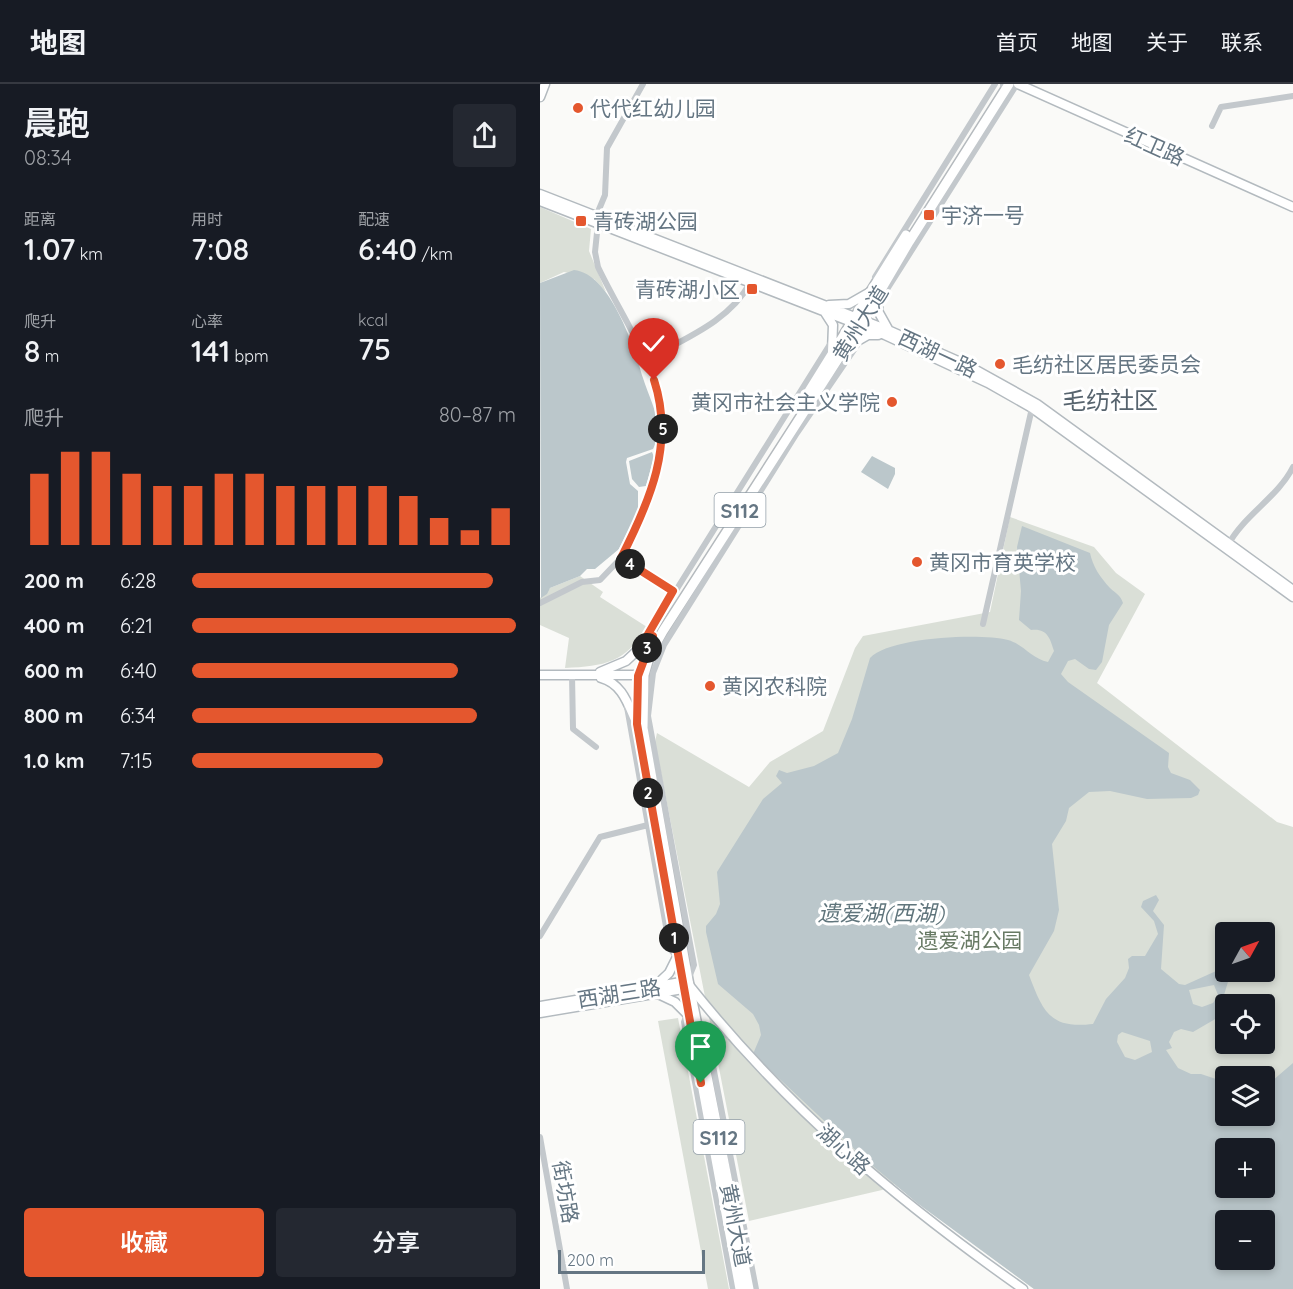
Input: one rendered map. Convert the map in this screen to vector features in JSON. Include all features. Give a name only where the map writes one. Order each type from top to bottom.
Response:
[{"type":"main road","points":[[540,97],[545,84]]},
{"type":"main road","name":"黄州大道","points":[[749,1289],[698,1030],[677,957],[637,724],[641,675],[653,636],[832,355],[858,321],[1003,84]]},
{"type":"main road","name":"黄州大道","points":[[876,292],[1009,84]]},
{"type":"main road","name":"红卫路","points":[[1018,84],[1293,207]]},
{"type":"main road","name":"西湖一路","points":[[540,194],[596,221],[750,283],[824,308]]},
{"type":"main road","name":"西湖一路","points":[[540,201],[858,321],[967,365],[1037,404],[1228,545],[1293,590]]},
{"type":"main road","points":[[832,355],[834,338],[832,325],[824,308],[849,304],[876,292],[880,319],[887,333],[863,337],[844,350]]},
{"type":"main road","name":"黄州大道","points":[[740,1289],[687,1014],[685,984],[643,728],[641,675],[663,631],[844,350],[858,321]]},
{"type":"main road","name":"西湖一路","points":[[887,333],[978,378],[1032,408],[1293,597]]},
{"type":"main road","points":[[592,675],[616,666],[653,636]]},
{"type":"main road","points":[[540,675],[641,675]]},
{"type":"main road","points":[[592,675],[615,684],[637,724]]},
{"type":"main road","points":[[677,957],[669,973],[655,990],[675,1002],[687,1014]]},
{"type":"main road","name":"西湖三路","points":[[540,1013],[685,984]]},
{"type":"main road","name":"湖心路","points":[[685,984],[733,1040],[806,1114],[874,1176],[921,1216],[1023,1289]]},
{"type":"main road","name":"西湖三路","points":[[540,1006],[655,990]]},
{"type":"main road","points":[[1005,1289],[1011,1280]]},
{"type":"street","points":[[540,603],[573,585],[600,580],[621,558],[643,511],[662,450],[661,402],[646,360],[598,267],[595,252],[596,221],[605,195],[607,148],[643,84]]},
{"type":"street","points":[[863,297],[995,84]]},
{"type":"street","points":[[877,305],[1018,84]]},
{"type":"street","points":[[1212,126],[1221,107],[1293,96]]},
{"type":"street","points":[[646,360],[719,318],[741,299],[750,283]]},
{"type":"street","points":[[685,984],[694,965],[648,716],[653,669],[664,645],[797,433],[863,337]]},
{"type":"street","points":[[640,648],[673,591],[834,338]]},
{"type":"street","points":[[983,624],[1032,408]]},
{"type":"street","points":[[1228,545],[1237,530],[1293,467]]},
{"type":"street","points":[[621,558],[673,591]]},
{"type":"street","points":[[572,675],[573,729],[596,747]]},
{"type":"street","points":[[626,701],[670,949],[677,957]]},
{"type":"street","points":[[540,936],[600,837],[648,825]]},
{"type":"street","points":[[687,1014],[684,1022],[733,1289]]},
{"type":"street","points":[[733,1040],[714,1028],[708,1033],[756,1289]]},
{"type":"street","points":[[698,1030],[709,1045]]},
{"type":"street","name":"街坊路","points":[[540,1137],[567,1289]]},
{"type":"green space","points":[[540,207],[591,229],[589,251],[606,292],[594,279],[564,272],[540,283]]},
{"type":"green space","name":"遗爱湖(西湖)","points":[[1010,517],[1094,547],[1116,573],[1145,594],[1097,683],[1277,822],[1293,827],[1293,1289],[1034,1289],[894,1184],[882,1190],[749,1221],[655,742],[657,733],[749,787],[770,762],[823,731],[855,648],[863,636],[990,612]]},
{"type":"green space","points":[[580,576],[603,592],[600,597],[647,627],[631,648],[613,660],[592,666],[565,668],[569,638],[540,625],[540,598],[550,588]]},
{"type":"green space","points":[[678,1018],[729,1289],[708,1289],[658,1021]]},
{"type":"water","points":[[574,270],[587,274],[599,284],[619,314],[634,349],[656,414],[658,431],[653,449],[627,458],[630,484],[638,491],[638,511],[619,549],[595,569],[587,569],[580,576],[550,588],[541,598],[540,283]]},
{"type":"water","points":[[652,452],[654,457],[646,486],[639,487],[632,479],[629,461]]},
{"type":"water","points":[[872,456],[895,468],[895,474],[888,489],[861,472]]},
{"type":"water","name":"遗爱湖(西湖)","points":[[1022,526],[1090,553],[1100,576],[1123,603],[1109,625],[1102,662],[1096,670],[1089,669],[1075,659],[1068,661],[1061,674],[1068,682],[1169,753],[1168,767],[1171,773],[1190,780],[1200,790],[1198,795],[1191,798],[1147,799],[1110,791],[1089,792],[1069,808],[1066,821],[1052,844],[1059,910],[1054,931],[1029,975],[1039,999],[1050,1015],[1067,1024],[1093,1024],[1106,999],[1125,978],[1129,968],[1128,959],[1132,956],[1145,956],[1158,934],[1154,921],[1141,907],[1143,901],[1156,895],[1159,900],[1153,911],[1164,925],[1161,969],[1179,984],[1185,985],[1215,972],[1215,982],[1228,982],[1224,994],[1218,994],[1214,985],[1189,990],[1193,1004],[1202,1007],[1213,1003],[1215,1000],[1215,1019],[1193,1032],[1181,1029],[1174,1032],[1169,1042],[1172,1048],[1166,1050],[1178,1068],[1191,1074],[1201,1074],[1215,1079],[1215,1126],[1275,1126],[1275,1078],[1293,1063],[1293,1289],[1034,1289],[917,1203],[867,1161],[753,1054],[761,1035],[759,1025],[753,1014],[718,984],[706,932],[706,926],[716,914],[720,904],[717,872],[763,799],[782,783],[776,776],[779,770],[787,773],[814,766],[838,753],[852,719],[870,658],[881,651],[896,645],[936,638],[995,638],[1008,640],[1048,662],[1054,651],[1047,635],[1041,631],[1031,630],[1019,620],[1021,591],[1017,547]],"holes":[[[1122,1032],[1150,1041],[1152,1052],[1135,1060],[1125,1057],[1117,1042],[1118,1035]]]},
{"type":"place","name":"代代红幼儿园","points":[[578,108]]},
{"type":"place","name":"宇济一号","points":[[929,215]]},
{"type":"place","name":"青砖湖公园","points":[[581,221]]},
{"type":"place","name":"青砖湖小区","points":[[752,289]]},
{"type":"place","name":"毛纺社区居民委员会","points":[[1000,364]]},
{"type":"place","name":"黄冈市社会主义学院","points":[[892,402]]},
{"type":"place","name":"黄冈市育英学校","points":[[917,562]]},
{"type":"place","name":"黄冈农科院","points":[[710,686]]},
{"type":"district","name":"毛纺社区","points":[[1110,400]]},
{"type":"route","points":[[654,380],[663,415],[662,450],[646,502],[621,558],[673,591],[640,648],[653,636],[638,676],[637,724],[701,1083]]},
{"type":"park label","name":"遗爱湖公园","points":[[970,940]]}]
